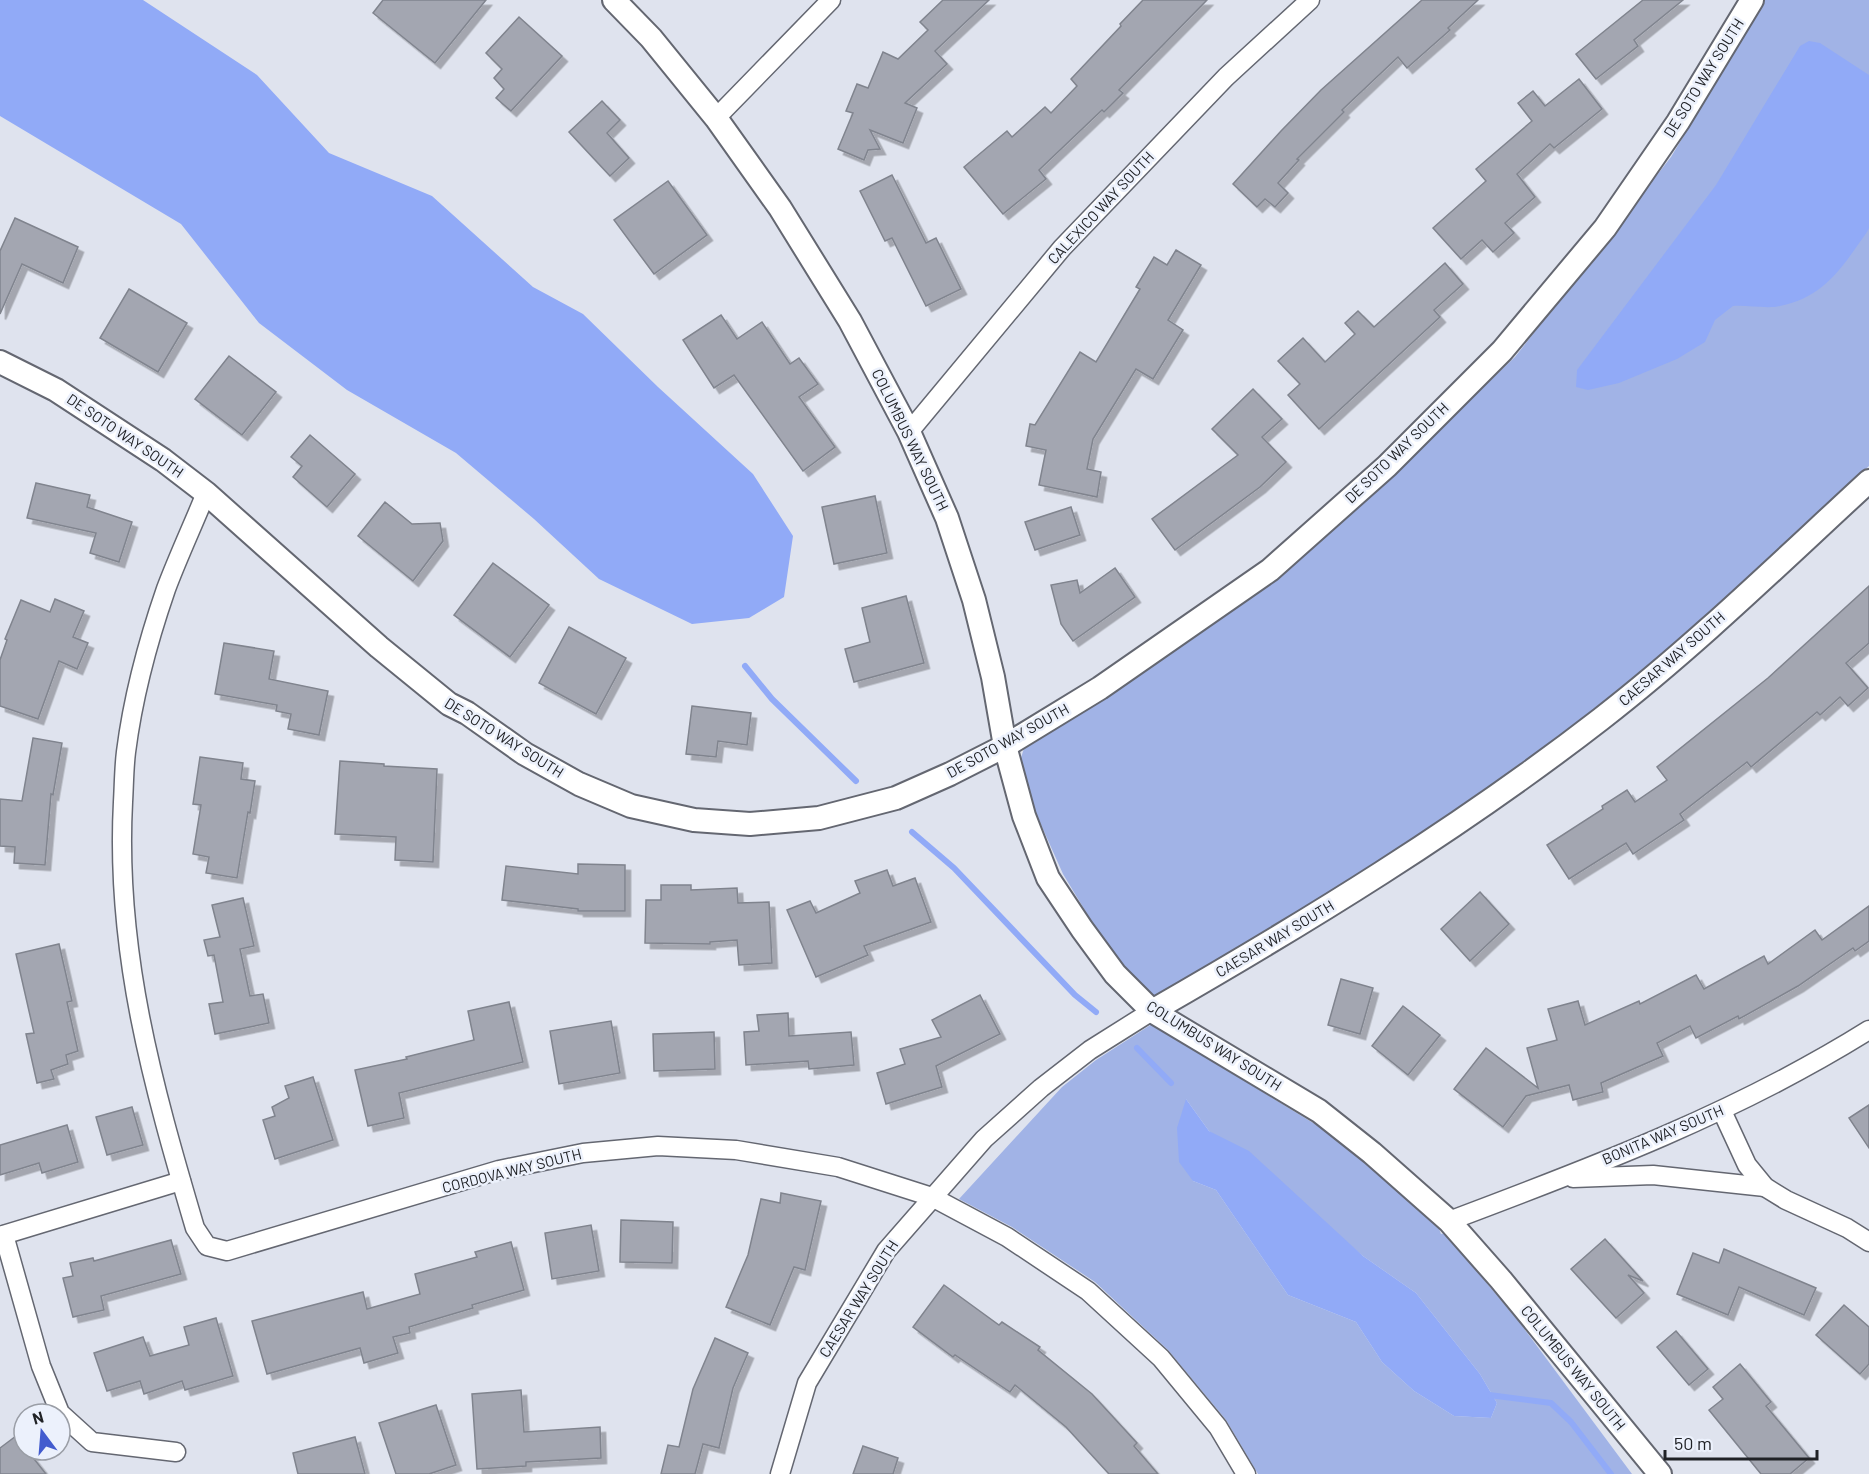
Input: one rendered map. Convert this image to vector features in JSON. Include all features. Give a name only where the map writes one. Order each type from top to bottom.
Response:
[{"type":"street","name":"COLUMBUS WAY SOUTH","points":[[614,0],[651,38],[716,118],[780,208],[850,321],[909,432],[948,518],[974,600],[993,677],[1005,746],[1024,816],[1048,878],[1115,974],[1152,1011],[1318,1111],[1372,1153],[1449,1221],[1501,1280],[1660,1474]]},
{"type":"street","points":[[716,118],[831,0]]},
{"type":"street","name":"CALEXICO WAY SOUTH","points":[[909,432],[1062,248],[1226,77],[1310,0]]},
{"type":"street","name":"DE SOTO WAY SOUTH","points":[[0,362],[56,390],[163,460],[206,493],[379,647],[449,704],[467,712],[525,754],[579,784],[631,806],[694,820],[750,824],[819,818],[896,798],[1005,746],[1100,688],[1270,570],[1379,473],[1502,351],[1605,228],[1678,122],[1752,0]]},
{"type":"street","name":"CAESAR WAY SOUTH","points":[[780,1474],[807,1383],[886,1251],[984,1139],[1041,1088],[1089,1050],[1385,872],[1489,802],[1602,719],[1695,641],[1869,481]]},
{"type":"street","name":"CORDOVA WAY SOUTH","points":[[206,493],[167,589],[144,664],[126,752],[122,821],[122,883],[129,957],[142,1035],[195,1228],[207,1246],[227,1251],[500,1170],[582,1153],[658,1146],[736,1150],[838,1167],[932,1197],[1007,1237],[1088,1291],[1161,1358],[1218,1428],[1246,1474]]},
{"type":"street","name":"BONITA WAY SOUTH","points":[[1449,1221],[1562,1179],[1722,1111],[1822,1059],[1869,1030]]},
{"type":"street","points":[[1722,1111],[1747,1165],[1765,1187],[1786,1200],[1847,1228],[1869,1242]]},
{"type":"street","points":[[1562,1179],[1653,1175],[1765,1187]]},
{"type":"street","points":[[176,1452],[92,1442],[60,1413],[41,1366],[2,1235],[181,1181]]},
{"type":"shaded area","points":[[0,0],[143,0],[257,75],[329,153],[432,196],[533,287],[583,314],[753,474],[793,536],[784,597],[749,618],[692,624],[599,579],[534,519],[456,453],[347,390],[259,323],[181,224],[0,116]]},
{"type":"shaded area","points":[[1761,0],[1869,0],[1869,466],[1665,652],[1542,750],[1379,862],[1153,997],[1125,970],[1120,960],[1101,937],[1063,874],[1034,809],[1020,761],[1025,745],[1369,496],[1515,357],[1671,157],[1738,45]]},
{"type":"shaded area","points":[[1809,41],[1820,43],[1869,75],[1869,228],[1867,232],[1831,279],[1809,296],[1775,307],[1733,306],[1715,320],[1705,342],[1677,359],[1619,383],[1588,390],[1576,387],[1577,370],[1716,185],[1800,46]]},
{"type":"shaded area","points":[[1152,1024],[1375,1161],[1438,1226],[1441,1234],[1445,1233],[1520,1323],[1632,1474],[1258,1474],[1226,1420],[1168,1350],[1095,1282],[1012,1227],[959,1199],[1062,1087],[1096,1060]],"holes":[[[1186,1099],[1209,1131],[1363,1256],[1416,1293],[1480,1374],[1497,1403],[1491,1418],[1454,1416],[1414,1391],[1382,1362],[1356,1322],[1288,1295],[1216,1190],[1193,1181]]]},
{"type":"shaded area","points":[[1186,1099],[1209,1131],[1249,1151],[1363,1256],[1416,1293],[1480,1374],[1497,1403],[1491,1418],[1454,1416],[1414,1391],[1382,1362],[1356,1322],[1288,1295],[1216,1190],[1193,1181],[1179,1162],[1177,1128]]},
{"type":"building","points":[[383,0],[486,0],[435,63],[373,13]]},
{"type":"building","points":[[943,0],[989,0],[935,51],[947,64],[905,103],[917,108],[903,143],[870,130],[880,149],[868,150],[864,160],[838,149],[853,113],[846,111],[857,84],[868,88],[883,52],[898,59],[928,30],[920,22]]},
{"type":"building","points":[[1143,0],[1207,0],[1119,90],[1123,93],[1039,170],[1046,179],[1003,214],[964,167],[1007,131],[1012,137],[1045,107],[1051,113],[1077,86],[1071,79]]},
{"type":"building","points":[[1422,0],[1478,0],[1448,28],[1450,30],[1407,68],[1398,57],[1342,110],[1344,112],[1297,159],[1299,160],[1278,183],[1288,193],[1275,207],[1265,199],[1257,207],[1233,184],[1321,90]]},
{"type":"building","points":[[1643,0],[1683,0],[1634,40],[1638,46],[1596,79],[1576,54]]},
{"type":"building","points":[[519,17],[562,56],[511,111],[496,98],[504,89],[494,78],[502,69],[486,53]]},
{"type":"building","points":[[1579,79],[1602,109],[1554,148],[1550,144],[1517,174],[1535,197],[1505,223],[1514,233],[1493,252],[1482,240],[1461,259],[1433,228],[1486,181],[1476,169],[1532,121],[1518,103],[1533,91],[1545,106]]},
{"type":"building","points":[[602,101],[620,120],[607,133],[629,158],[610,176],[569,132]]},
{"type":"building","points":[[892,175],[926,243],[936,238],[961,289],[926,306],[892,238],[885,241],[860,191]]},
{"type":"building","points":[[668,181],[707,235],[654,274],[614,220]]},
{"type":"building","points":[[15,218],[78,247],[63,283],[22,264],[0,314],[0,251]]},
{"type":"building","points":[[1176,250],[1201,265],[1168,320],[1183,330],[1153,379],[1136,369],[1093,439],[1087,469],[1101,472],[1097,497],[1039,485],[1046,450],[1026,446],[1030,424],[1035,425],[1080,352],[1096,362],[1140,289],[1136,287],[1154,257],[1167,265]]},
{"type":"building","points":[[1445,263],[1463,284],[1434,310],[1440,317],[1319,429],[1288,395],[1300,384],[1278,361],[1303,338],[1325,362],[1355,334],[1345,323],[1358,311],[1374,327]]},
{"type":"building","points":[[129,289],[187,323],[158,372],[100,338]]},
{"type":"building","points":[[721,315],[737,339],[762,322],[790,364],[799,358],[818,384],[799,397],[835,447],[803,471],[734,375],[714,388],[683,340]]},
{"type":"building","points":[[229,356],[276,392],[242,435],[195,399]]},
{"type":"building","points":[[1253,389],[1282,419],[1262,437],[1286,462],[1260,487],[1175,550],[1152,519],[1238,455],[1212,429]]},
{"type":"building","points":[[310,435],[355,474],[327,507],[293,477],[302,466],[291,457]]},
{"type":"building","points":[[36,483],[90,495],[87,507],[132,522],[119,562],[90,553],[96,533],[27,518]]},
{"type":"building","points":[[875,496],[887,553],[834,564],[822,507]]},
{"type":"building","points":[[385,502],[412,524],[440,523],[443,541],[413,581],[358,536]]},
{"type":"building","points":[[1071,507],[1080,535],[1035,550],[1025,522]]},
{"type":"building","points":[[493,563],[549,605],[510,657],[454,615]]},
{"type":"building","points":[[1115,568],[1135,597],[1073,641],[1061,624],[1051,585],[1077,580],[1080,593]]},
{"type":"building","points":[[1869,586],[1869,643],[1846,663],[1868,688],[1848,706],[1840,697],[1820,715],[1817,712],[1751,767],[1747,762],[1680,814],[1684,820],[1633,854],[1626,843],[1569,879],[1547,845],[1603,809],[1602,806],[1627,790],[1635,802],[1667,780],[1657,767],[1768,678]]},
{"type":"building","points":[[906,596],[924,663],[854,682],[845,649],[870,642],[862,608]]},
{"type":"building","points":[[55,599],[84,611],[73,637],[88,643],[77,669],[59,661],[38,719],[0,706],[0,660],[7,640],[5,639],[21,600],[50,612]]},
{"type":"building","points":[[569,627],[626,658],[596,714],[539,683]]},
{"type":"building","points":[[224,643],[274,651],[269,679],[328,691],[319,735],[288,729],[291,714],[276,711],[277,705],[215,694]]},
{"type":"building","points":[[692,706],[751,713],[747,745],[718,741],[716,757],[686,754]]},
{"type":"building","points":[[33,738],[62,743],[53,795],[51,794],[45,865],[14,863],[15,847],[0,846],[0,799],[22,801]]},
{"type":"building","points":[[200,757],[243,763],[241,779],[255,781],[237,878],[206,873],[209,857],[193,854],[201,805],[193,804]]},
{"type":"building","points":[[340,761],[437,769],[433,862],[395,860],[396,837],[335,834]]},
{"type":"building","points":[[578,864],[625,865],[625,911],[578,911],[578,909],[502,900],[506,866],[578,874]]},
{"type":"building","points":[[887,870],[893,886],[915,878],[931,922],[864,946],[868,955],[816,977],[787,910],[810,901],[816,913],[860,893],[855,881]]},
{"type":"building","points":[[661,885],[691,885],[691,890],[737,888],[738,903],[769,902],[772,963],[739,965],[737,940],[710,942],[710,944],[645,943],[646,900],[661,900]]},
{"type":"building","points":[[1480,892],[1509,924],[1470,961],[1441,929]]},
{"type":"building","points":[[243,898],[254,946],[240,949],[250,996],[263,994],[269,1023],[215,1034],[209,1004],[223,1002],[214,955],[208,956],[204,940],[220,937],[212,905]]},
{"type":"building","points":[[1869,906],[1869,941],[1855,951],[1853,948],[1798,986],[1739,1019],[1738,1016],[1696,1038],[1690,1026],[1657,1043],[1663,1056],[1601,1083],[1603,1092],[1573,1100],[1569,1085],[1526,1096],[1503,1127],[1454,1089],[1486,1048],[1538,1088],[1527,1048],[1557,1040],[1548,1009],[1578,1001],[1585,1025],[1639,1001],[1640,1004],[1696,975],[1704,989],[1764,956],[1768,964],[1815,930],[1822,940]]},
{"type":"building","points":[[59,944],[72,1001],[67,1002],[78,1051],[66,1055],[68,1064],[51,1070],[54,1079],[37,1083],[26,1034],[34,1033],[16,954]]},
{"type":"building","points":[[1341,979],[1373,988],[1360,1034],[1328,1025]]},
{"type":"building","points":[[980,995],[1000,1034],[936,1066],[942,1087],[886,1104],[877,1073],[905,1064],[900,1049],[941,1037],[932,1020]]},
{"type":"building","points":[[509,1002],[523,1062],[399,1093],[404,1118],[368,1126],[355,1070],[407,1059],[406,1057],[474,1040],[468,1011]]},
{"type":"building","points":[[1403,1006],[1440,1035],[1408,1075],[1372,1046]]},
{"type":"building","points":[[788,1013],[789,1036],[851,1032],[854,1065],[809,1069],[808,1061],[746,1065],[744,1032],[759,1031],[757,1015]]},
{"type":"building","points":[[611,1021],[620,1073],[559,1084],[550,1031]]},
{"type":"building","points":[[714,1032],[715,1069],[654,1071],[653,1034]]},
{"type":"building","points":[[313,1077],[333,1140],[275,1159],[263,1120],[275,1116],[272,1107],[289,1098],[285,1086]]},
{"type":"building","points":[[1869,1105],[1869,1148],[1849,1118]]},
{"type":"building","points":[[132,1107],[143,1145],[107,1155],[96,1117]]},
{"type":"building","points":[[67,1125],[78,1162],[42,1173],[39,1163],[0,1175],[0,1145]]},
{"type":"building","points":[[781,1193],[821,1201],[805,1270],[794,1267],[770,1325],[726,1307],[748,1255],[761,1199],[780,1203]]},
{"type":"building","points":[[621,1220],[673,1222],[672,1263],[620,1262]]},
{"type":"building","points":[[591,1225],[599,1271],[552,1279],[545,1233]]},
{"type":"building","points":[[1605,1239],[1643,1281],[1628,1275],[1644,1293],[1616,1318],[1571,1269]]},
{"type":"building","points":[[171,1240],[181,1274],[101,1296],[104,1310],[73,1317],[63,1278],[73,1276],[70,1263],[93,1258],[94,1261]]},
{"type":"building","points":[[511,1242],[524,1290],[409,1327],[410,1333],[393,1337],[398,1353],[364,1363],[360,1348],[267,1374],[252,1321],[363,1292],[367,1309],[420,1294],[415,1274],[477,1257],[475,1252]]},
{"type":"building","points":[[1724,1249],[1816,1288],[1804,1315],[1739,1287],[1728,1315],[1677,1294],[1693,1253],[1719,1263]]},
{"type":"building","points":[[944,1285],[999,1325],[1002,1322],[1040,1347],[1038,1350],[1092,1394],[1137,1443],[1134,1446],[1158,1474],[1109,1474],[1066,1427],[1015,1385],[1010,1392],[955,1355],[953,1357],[913,1327]]},
{"type":"building","points":[[1844,1305],[1869,1327],[1869,1364],[1860,1374],[1816,1335]]},
{"type":"building","points":[[216,1318],[233,1376],[185,1390],[182,1381],[144,1394],[140,1381],[107,1391],[94,1353],[143,1337],[150,1356],[189,1345],[184,1327]]},
{"type":"building","points":[[1676,1331],[1708,1369],[1689,1385],[1657,1347]]},
{"type":"building","points":[[715,1338],[748,1353],[733,1388],[719,1448],[703,1444],[695,1474],[661,1474],[668,1445],[679,1447],[693,1389]]},
{"type":"building","points":[[1740,1364],[1771,1402],[1766,1406],[1809,1458],[1790,1474],[1761,1474],[1709,1410],[1723,1399],[1713,1387]]},
{"type":"building","points":[[521,1390],[524,1432],[600,1427],[601,1458],[526,1462],[526,1466],[477,1469],[472,1394]]},
{"type":"building","points":[[436,1405],[456,1465],[429,1474],[396,1474],[379,1423]]},
{"type":"building","points":[[355,1437],[365,1474],[298,1474],[293,1453]]},
{"type":"building","points":[[12,1439],[12,1462],[36,1462],[46,1474],[0,1474],[0,1448]]},
{"type":"building","points":[[863,1446],[898,1458],[893,1474],[853,1474]]},
{"type":"waterway","points":[[745,666],[772,699],[856,781]]},
{"type":"waterway","points":[[912,832],[954,868],[1075,995],[1096,1012]]},
{"type":"waterway","points":[[1137,1048],[1171,1083]]},
{"type":"waterway","points":[[1489,1395],[1551,1403],[1571,1422],[1611,1474]]}]
